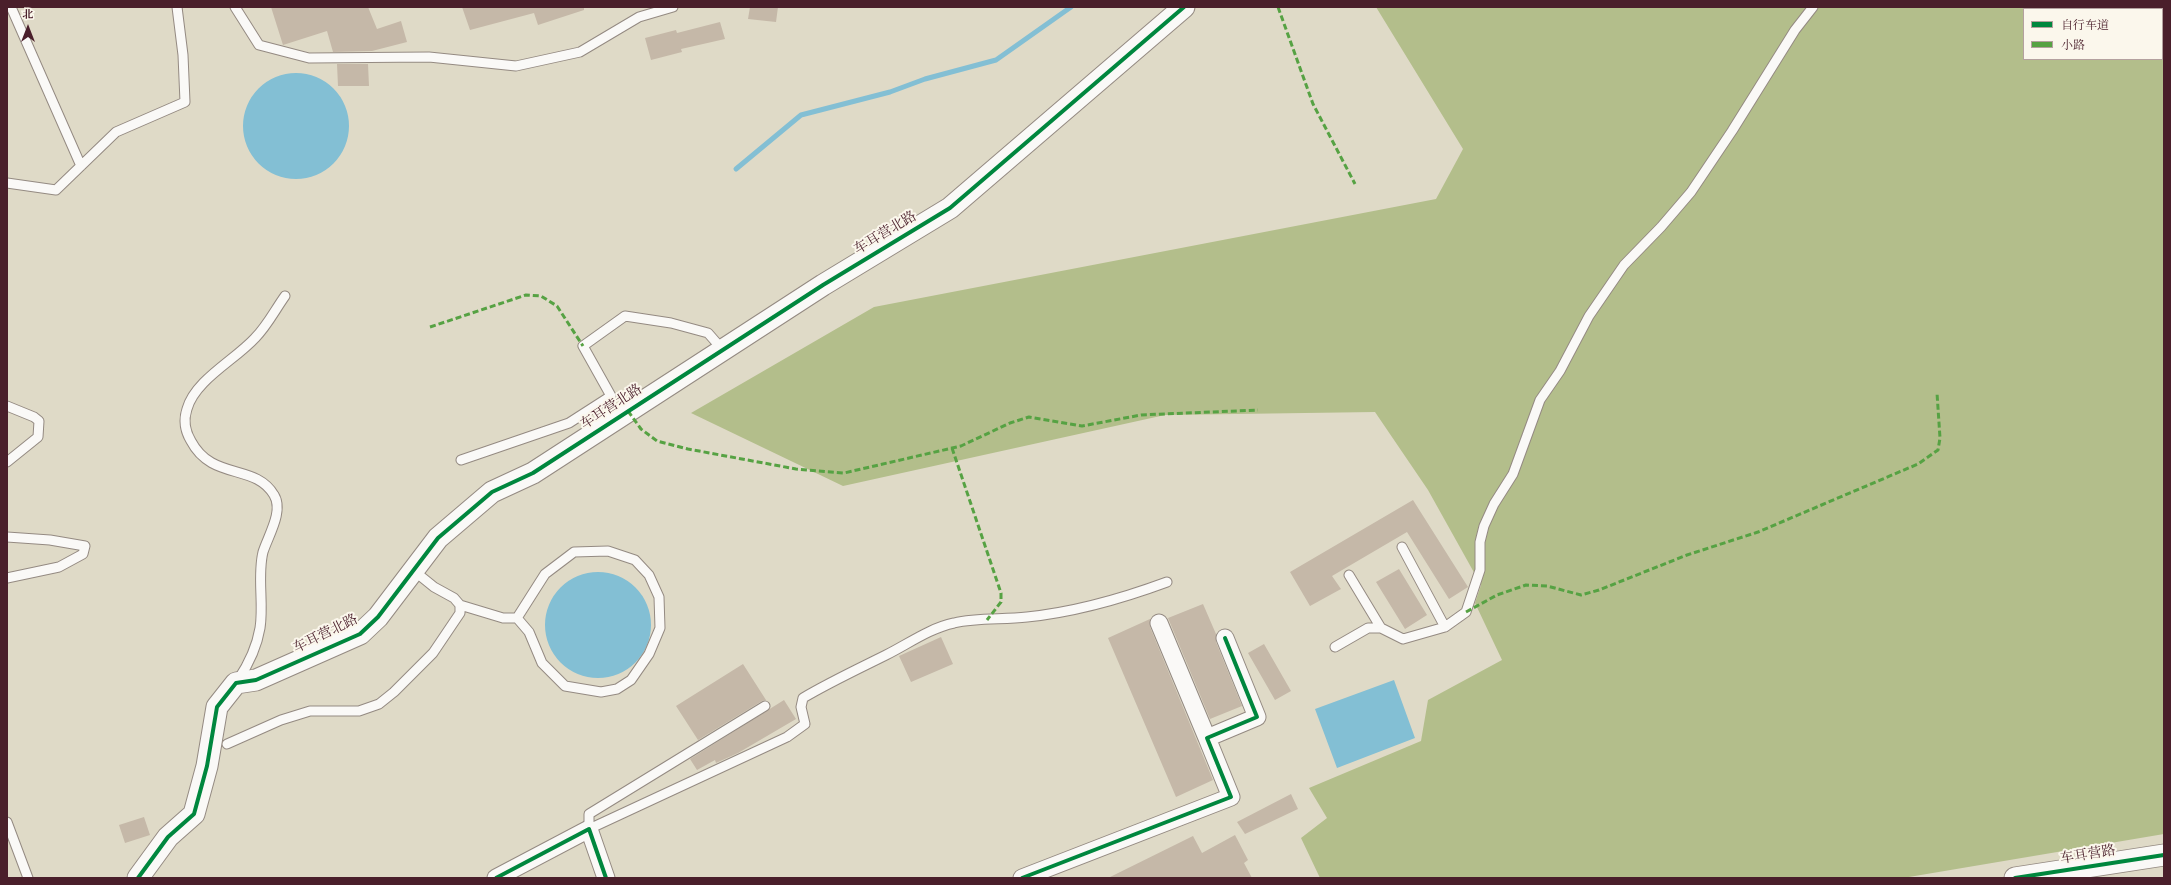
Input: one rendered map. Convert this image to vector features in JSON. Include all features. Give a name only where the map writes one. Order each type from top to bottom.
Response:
[{"type":"street","name":"车耳营北路","points":[[236,683],[256,680],[360,634],[378,617],[438,538],[492,492],[533,473],[722,349],[950,208],[1184,7]]},
{"type":"street","points":[[1022,878],[1231,796],[1159,623]]},
{"type":"street","points":[[1207,738],[1257,716],[1225,638]]},
{"type":"street","points":[[138,878],[168,837],[194,814],[207,766],[217,707],[236,683]]},
{"type":"street","points":[[496,878],[589,829],[606,878]]},
{"type":"street","name":"车耳营路","points":[[2015,878],[2164,855]]},
{"type":"lane","points":[[11,7],[81,166]]},
{"type":"lane","points":[[7,183],[56,190],[116,132],[185,102],[184,55],[177,7]]},
{"type":"lane","points":[[235,7],[259,45],[308,58],[429,57],[516,66],[580,52],[639,17],[673,7]]},
{"type":"lane","points":[[1335,648],[1368,628],[1381,628],[1403,639],[1445,627],[1466,612],[1480,570],[1480,542],[1484,526],[1494,504],[1513,474],[1540,400],[1560,371],[1589,316],[1624,265],[1661,227],[1691,192],[1732,131],[1795,30],[1812,7]]},
{"type":"lane","points":[[236,683],[247,668],[260,628],[261,565],[278,502],[266,485],[246,474],[212,465],[198,454],[185,426],[186,410],[192,396],[213,375],[256,338],[285,296]]},
{"type":"lane","points":[[461,460],[569,423],[611,396],[583,346],[625,316],[671,323],[708,333],[722,349]]},
{"type":"lane","points":[[7,406],[34,417],[39,421],[40,429],[38,437],[7,462]]},
{"type":"lane","points":[[7,537],[50,540],[85,546],[83,554],[59,568],[7,578]]},
{"type":"lane","points":[[1402,547],[1445,627]]},
{"type":"lane","points":[[414,570],[434,588],[454,598],[460,605],[503,618],[516,618],[529,632],[542,663],[564,686],[601,692],[617,689],[631,680],[649,654],[660,628],[659,597],[649,575],[635,560],[608,551],[574,552],[545,574],[516,618]]},
{"type":"lane","points":[[1349,575],[1381,628]]},
{"type":"lane","points":[[765,706],[589,814],[589,829],[787,736],[805,724],[801,707],[803,698],[835,679],[932,631],[954,623],[969,620],[1026,618],[1072,611],[1125,597],[1167,582]]},
{"type":"lane","points":[[227,744],[281,720],[310,711],[359,711],[379,704],[394,692],[433,653],[460,613],[460,605]]},
{"type":"lane","points":[[7,822],[28,878]]},
{"type":"green space","points":[[1376,7],[2164,7],[2164,834],[1903,878],[1320,878],[1301,838],[1327,818],[1309,788],[1421,741],[1428,700],[1502,660],[1475,603],[1481,585],[1428,490],[1375,412],[1165,415],[843,486],[691,413],[874,307],[1436,199],[1463,149]]},
{"type":"water","points":[[296,73],[316,77],[333,89],[345,106],[349,126],[345,146],[333,163],[316,175],[296,179],[276,175],[259,163],[247,146],[243,126],[247,106],[259,89],[276,77]]},
{"type":"water","points":[[598,572],[618,576],[635,588],[647,605],[651,625],[647,645],[635,662],[618,674],[598,678],[578,674],[561,662],[549,645],[545,625],[549,605],[561,588],[578,576]]},
{"type":"water","points":[[1394,680],[1415,738],[1337,768],[1315,709]]},
{"type":"building","points":[[271,7],[368,7],[377,29],[401,21],[407,42],[372,51],[333,52],[327,31],[283,45]]},
{"type":"building","points":[[462,7],[584,7],[584,10],[538,25],[534,13],[470,30]]},
{"type":"building","points":[[750,7],[778,7],[776,22],[748,19]]},
{"type":"building","points":[[720,22],[725,39],[681,49],[682,52],[651,60],[645,38],[676,30],[677,33]]},
{"type":"building","points":[[337,64],[368,64],[369,86],[338,86]]},
{"type":"building","points":[[1413,500],[1468,587],[1449,599],[1407,532],[1332,576],[1341,589],[1310,606],[1290,572]]},
{"type":"building","points":[[1399,569],[1427,615],[1405,629],[1376,582]]},
{"type":"building","points":[[1203,604],[1216,634],[1216,642],[1242,706],[1210,719],[1168,618]]},
{"type":"building","points":[[1150,619],[1150,627],[1213,780],[1176,797],[1108,638]]},
{"type":"building","points":[[941,637],[953,664],[911,682],[899,656]]},
{"type":"building","points":[[1264,644],[1291,691],[1275,700],[1248,653]]},
{"type":"building","points":[[743,664],[766,700],[698,740],[676,706]]},
{"type":"building","points":[[784,700],[796,719],[738,753],[716,763],[715,760],[697,770],[690,759]]},
{"type":"building","points":[[1291,794],[1298,809],[1245,834],[1237,822]]},
{"type":"building","points":[[144,817],[150,835],[125,843],[119,825]]},
{"type":"building","points":[[1235,835],[1248,860],[1244,863],[1252,878],[1108,878],[1193,836],[1202,853]]},
{"type":"waterway","points":[[736,169],[801,115],[890,92],[925,79],[996,60],[1071,7]]},
{"type":"marked path","points":[[1278,7],[1313,104],[1355,184]]},
{"type":"marked path","points":[[430,327],[526,295],[541,296],[557,306],[583,346]]},
{"type":"marked path","points":[[1466,612],[1497,595],[1526,585],[1547,586],[1581,595],[1599,590],[1687,555],[1758,532],[1918,464],[1938,450],[1940,438],[1937,393]]},
{"type":"marked path","points":[[628,411],[641,429],[657,441],[688,449],[796,469],[844,473],[961,446],[1010,423],[1029,417],[1082,426],[1141,415],[1258,410]]},
{"type":"marked path","points":[[952,448],[1001,593],[1001,602],[987,620]]},
{"type":"cycle path","points":[[138,878],[168,837],[194,814],[207,766],[217,707],[236,683],[256,680],[360,634],[378,617],[438,538],[492,492],[533,473],[823,285],[950,208],[1184,7]]},
{"type":"cycle path","points":[[1022,878],[1231,797],[1207,738],[1257,717],[1225,638]]},
{"type":"cycle path","points":[[496,878],[589,829],[606,878]]},
{"type":"cycle path","points":[[2015,878],[2164,855]]}]
